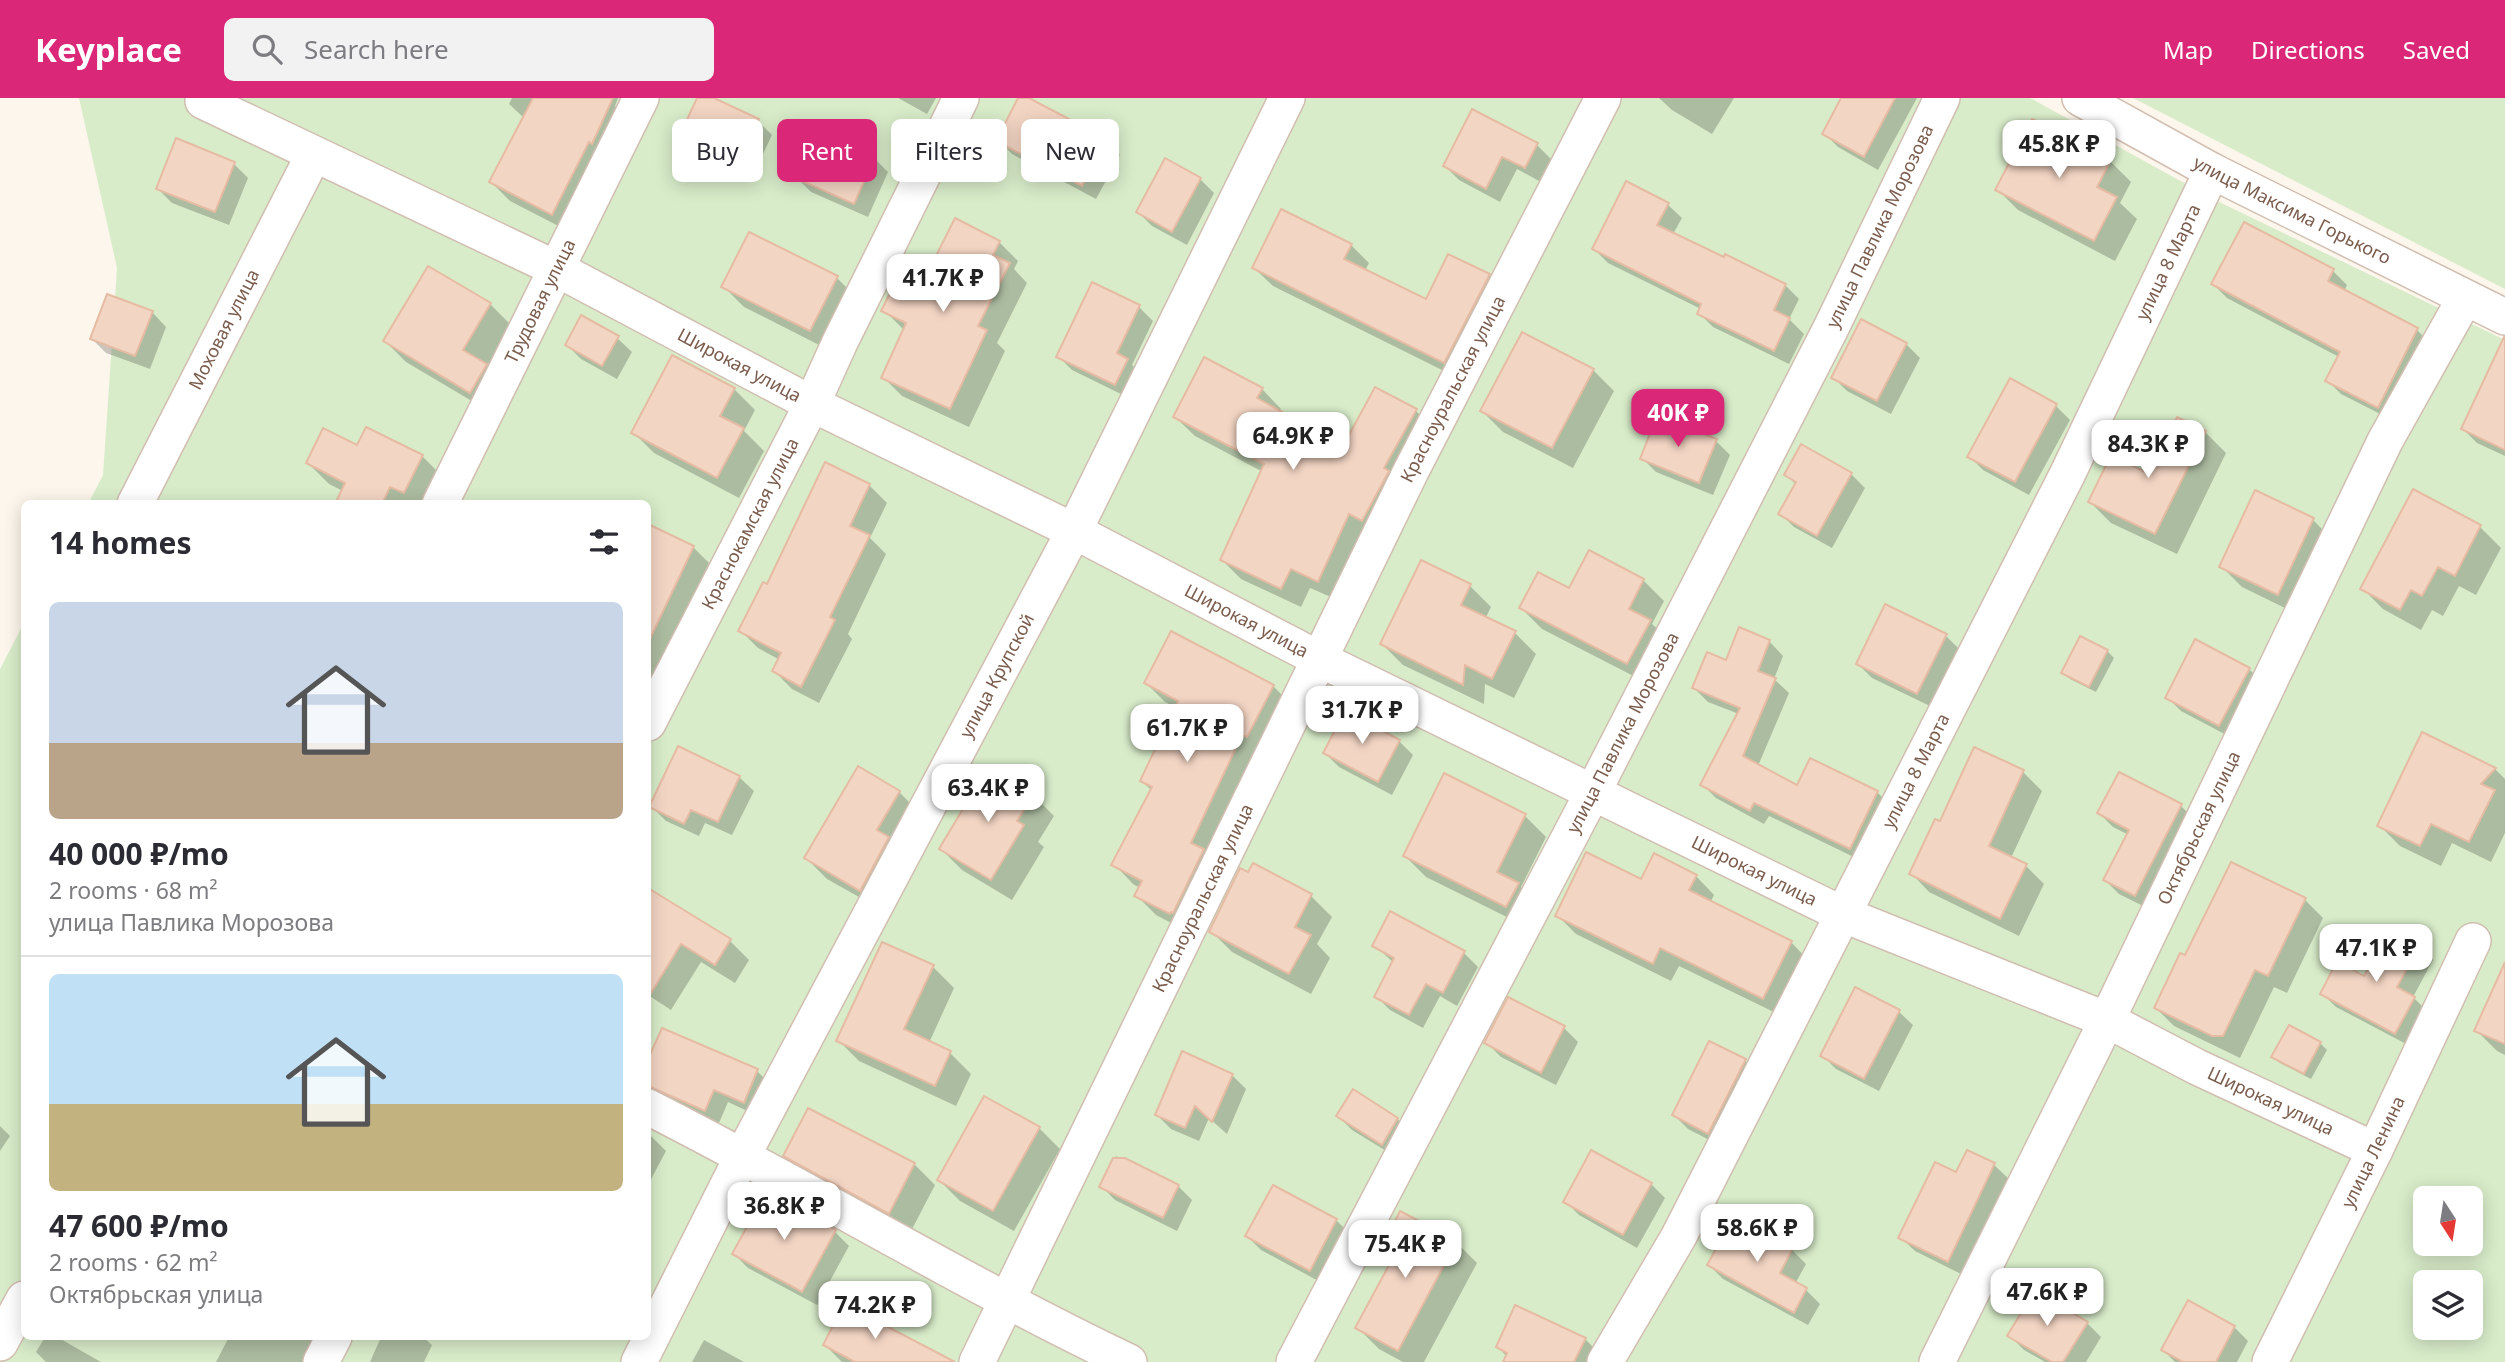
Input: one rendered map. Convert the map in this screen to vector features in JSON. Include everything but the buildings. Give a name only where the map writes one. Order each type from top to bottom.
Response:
[{"type":"street","name":"Трудовая улица","points":[[442,500],[641,98]]},
{"type":"street","name":"Краснокамская улица","points":[[651,717],[812,404],[961,98]]},
{"type":"street","name":"улица Крупской","points":[[651,1338],[743,1155],[1074,531],[1287,98]]},
{"type":"street","name":"Красноуральская улица","points":[[977,1362],[1410,471],[1603,98]]},
{"type":"street","name":"улица Павлика Морозова","points":[[1294,1362],[1593,792],[1830,328],[1941,98]]},
{"type":"street","name":"улица Максима Горького","points":[[2080,98],[2212,171],[2505,317]]},
{"type":"street","name":"Широкая улица","points":[[203,102],[557,269],[812,404],[1074,531],[1319,659],[1842,914],[2107,1020],[2197,1068],[2375,1150]]},
{"type":"street","name":"Моховая улица","points":[[137,500],[314,154]]},
{"type":"street","name":"улица 8 Марта","points":[[1605,1362],[1679,1236],[2067,475],[2212,171]]},
{"type":"street","name":"Октябрьская улица","points":[[1937,1362],[2107,1020],[2385,441],[2465,298]]},
{"type":"street","name":"улица Ленина","points":[[2270,1362],[2375,1150],[2473,941]]},
{"type":"street","points":[[651,1109],[743,1155],[1008,1301],[1129,1362]]},
{"type":"street","points":[[0,1343],[21,1304]]},
{"type":"street","points":[[321,1362],[332,1340]]},
{"type":"street","name":"улица Крупской","points":[[639,1362],[650,1340]]},
{"type":"green space","points":[[79,98],[2030,98],[2213,199],[2505,340],[2505,1362],[0,1362],[0,669],[21,629],[21,1340],[651,1340],[651,500],[90,500],[103,475],[117,268]]},
{"type":"green space","points":[[2133,98],[2505,98],[2505,289]]}]
